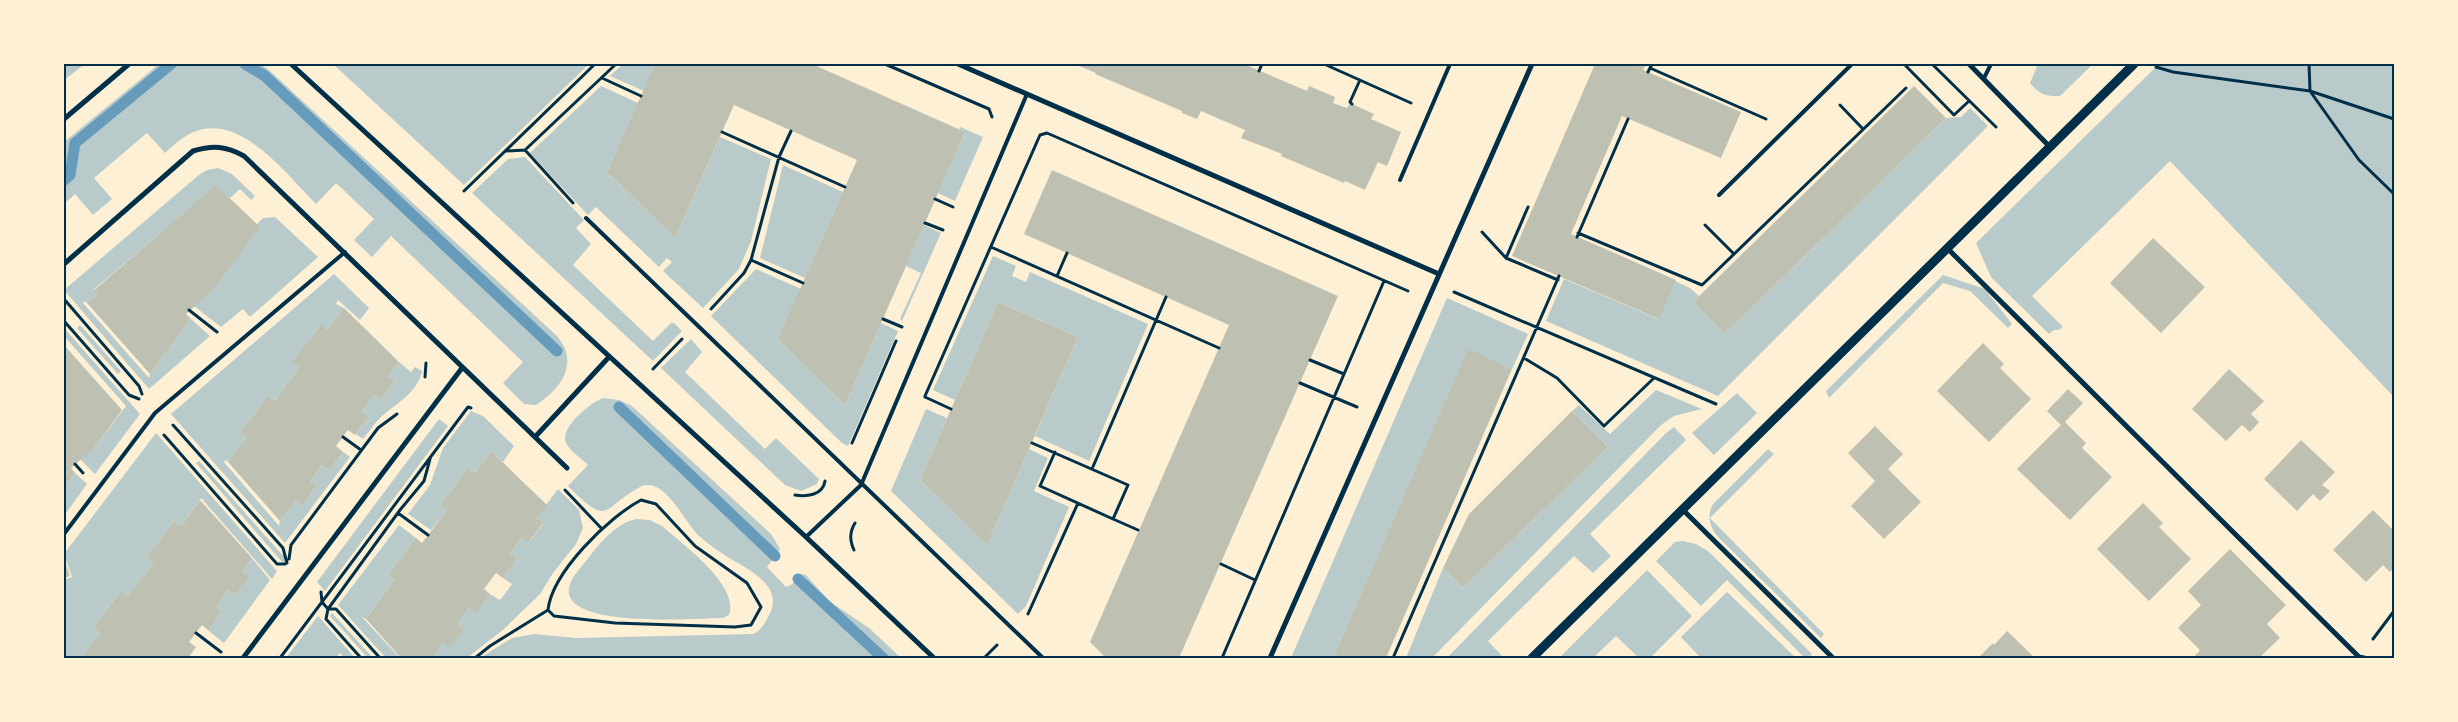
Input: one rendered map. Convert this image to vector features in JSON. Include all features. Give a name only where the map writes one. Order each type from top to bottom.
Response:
[{"type":"street","points":[[64,119],[129,64]]},
{"type":"street","points":[[291,64],[806,537],[934,658]]},
{"type":"street","points":[[958,64],[1440,274]]},
{"type":"street","points":[[1270,658],[1532,64]]},
{"type":"street","points":[[1969,64],[2050,147]]},
{"type":"street","points":[[1532,658],[2134,64]]},
{"type":"street","points":[[64,264],[193,151],[210,146],[229,148],[244,156],[567,468]]},
{"type":"street","points":[[1948,249],[2361,658]]},
{"type":"street","points":[[534,437],[609,357]]},
{"type":"street","points":[[243,658],[462,368]]},
{"type":"street","points":[[1682,509],[1833,658]]},
{"type":"lane","points":[[1400,180],[1450,64]]},
{"type":"lane","points":[[1719,195],[1852,64]]},
{"type":"lane","points":[[1984,78],[1991,64]]},
{"type":"lane","points":[[806,537],[861,485],[1027,94]]},
{"type":"lane","points":[[586,218],[842,467],[1043,658]]},
{"type":"lane","points":[[64,534],[155,413],[344,252]]},
{"type":"path","points":[[463,192],[595,64]]},
{"type":"path","points":[[505,151],[524,150],[616,64]]},
{"type":"path","points":[[885,64],[989,108],[992,116],[989,125]]},
{"type":"path","points":[[1259,70],[1262,64]]},
{"type":"path","points":[[1324,64],[1429,111]]},
{"type":"path","points":[[1652,64],[1649,70],[1787,128]]},
{"type":"path","points":[[1904,64],[1954,115],[1969,101]]},
{"type":"path","points":[[1932,64],[1996,127]]},
{"type":"path","points":[[2148,64],[2173,72],[2310,91],[2394,119]]},
{"type":"path","points":[[2309,64],[2310,91],[2359,160],[2394,194]]},
{"type":"path","points":[[602,78],[641,96]]},
{"type":"path","points":[[1352,104],[1350,102],[1360,80]]},
{"type":"path","points":[[1628,118],[1578,235],[1702,286],[1906,88]]},
{"type":"path","points":[[1838,104],[1863,130]]},
{"type":"path","points":[[653,369],[744,273],[751,260],[780,157],[791,131]]},
{"type":"path","points":[[722,132],[846,187]]},
{"type":"path","points":[[921,406],[1040,135],[1046,133],[1428,300]]},
{"type":"path","points":[[524,150],[586,218]]},
{"type":"path","points":[[950,215],[957,198]]},
{"type":"path","points":[[935,200],[953,207]]},
{"type":"path","points":[[1506,258],[1524,221],[1528,207]]},
{"type":"path","points":[[1393,658],[1558,278],[1506,258],[1466,214]]},
{"type":"path","points":[[925,223],[943,230]]},
{"type":"path","points":[[939,239],[946,223]]},
{"type":"path","points":[[1705,225],[1734,254]]},
{"type":"path","points":[[991,248],[1219,348]]},
{"type":"path","points":[[1057,276],[1067,253]]},
{"type":"path","points":[[751,260],[803,283]]},
{"type":"path","points":[[1222,658],[1384,281]]},
{"type":"path","points":[[1435,284],[1716,404]]},
{"type":"path","points":[[1092,469],[1166,297]]},
{"type":"path","points":[[64,299],[139,386],[144,400],[129,395],[64,321]]},
{"type":"path","points":[[189,310],[220,334]]},
{"type":"path","points":[[842,467],[905,318]]},
{"type":"path","points":[[883,319],[902,327]]},
{"type":"path","points":[[213,340],[224,331]]},
{"type":"path","points":[[1524,358],[1556,378],[1604,426],[1654,378]]},
{"type":"path","points":[[1310,360],[1344,374]]},
{"type":"path","points":[[424,382],[427,372],[426,361]]},
{"type":"path","points":[[1300,383],[1377,416]]},
{"type":"path","points":[[925,397],[951,409]]},
{"type":"path","points":[[280,658],[468,407],[477,410]]},
{"type":"path","points":[[288,565],[291,545],[361,450],[378,428],[403,410],[392,425]]},
{"type":"path","points":[[169,424],[174,425],[283,548],[288,565],[302,580],[314,585],[322,594],[322,602],[328,609],[336,609],[380,658]]},
{"type":"path","points":[[164,429],[165,436],[278,564],[288,565]]},
{"type":"path","points":[[343,437],[361,450]]},
{"type":"path","points":[[1032,443],[1128,485],[1113,519]]},
{"type":"path","points":[[1055,452],[1040,486],[1138,530]]},
{"type":"path","points":[[361,658],[326,619],[328,609],[398,513],[424,481],[431,456]]},
{"type":"path","points":[[792,494],[807,496],[815,494],[822,489],[826,482],[823,476]]},
{"type":"path","points":[[564,489],[602,529]]},
{"type":"path","points":[[641,500],[656,504],[695,546],[747,583],[761,607],[751,624],[735,627],[615,623],[554,616],[548,610],[549,601],[568,566],[602,529],[623,510],[641,500]]},
{"type":"path","points":[[856,554],[850,541],[851,529],[857,520],[866,516],[879,502]]},
{"type":"path","points":[[984,658],[1031,611],[1078,503]]},
{"type":"path","points":[[398,513],[428,535]]},
{"type":"path","points":[[282,572],[293,557]]},
{"type":"path","points":[[1220,564],[1255,580]]},
{"type":"path","points":[[475,658],[490,646],[548,610]]},
{"type":"path","points":[[2361,658],[2394,611]]},
{"type":"path","points":[[196,633],[221,653]]},
{"type":"path","points":[[217,658],[227,645]]},
{"type":"shaded area","points":[[64,64],[85,64],[64,80]]},
{"type":"shaded area","points":[[159,64],[261,64],[270,71],[557,336],[564,346],[567,356],[567,365],[560,383],[545,399],[536,405],[524,404],[503,383],[523,362],[391,236],[372,257],[354,240],[374,219],[336,183],[316,204],[273,160],[257,146],[239,135],[221,129],[202,129],[180,140],[165,153],[147,133],[94,178],[112,199],[93,215],[75,194],[64,204],[64,142]]},
{"type":"shaded area","points":[[333,64],[589,64],[464,185]]},
{"type":"shaded area","points":[[623,64],[655,64],[644,91],[610,76]]},
{"type":"shaded area","points":[[2038,64],[2093,64],[2060,96],[2055,96],[2043,94],[2030,83]]},
{"type":"shaded area","points":[[2159,64],[2394,64],[2394,397],[2170,161],[2032,296],[2063,327],[2059,330],[2054,330],[2049,334],[1991,277],[1976,243]]},
{"type":"shaded area","points":[[601,86],[638,103],[607,172],[675,238],[720,137],[771,159],[751,241],[739,269],[703,308],[663,271],[672,262],[667,258],[659,267],[596,207],[588,215],[530,153]]},
{"type":"shaded area","points":[[1970,108],[1988,126],[1718,396],[1546,321],[1564,279],[1658,319],[1675,281],[1690,288],[1699,296],[1693,302],[1725,334],[1946,118],[1961,117]]},
{"type":"shaded area","points":[[960,127],[983,137],[955,201],[938,193],[965,132],[959,129]]},
{"type":"shaded area","points":[[525,157],[584,220],[576,228],[591,244],[573,265],[653,341],[671,323],[674,323],[682,331],[653,361],[472,193],[508,159]]},
{"type":"shaded area","points":[[783,165],[843,192],[805,278],[760,258]]},
{"type":"shaded area","points":[[218,168],[232,174],[255,196],[251,200],[240,189],[230,198],[216,186],[93,290],[97,295],[87,303],[85,301],[83,303],[149,378],[150,374],[191,319],[210,336],[149,389],[64,290],[200,174],[207,170]]},
{"type":"shaded area","points":[[275,217],[318,257],[250,317],[243,309],[221,327],[194,306],[257,224],[263,218]]},
{"type":"shaded area","points":[[924,225],[941,233],[902,321],[900,319],[921,273],[906,266]]},
{"type":"shaded area","points":[[993,256],[1016,266],[1012,276],[1026,282],[1030,272],[1148,324],[1089,461],[1035,436],[1078,337],[998,302],[955,400],[933,390]]},
{"type":"shaded area","points":[[756,269],[801,289],[778,339],[845,405],[881,323],[898,331],[848,446],[842,443],[711,316]]},
{"type":"shaded area","points":[[334,274],[369,308],[360,320],[338,300],[336,304],[344,308],[327,330],[320,326],[293,362],[299,367],[275,401],[268,396],[240,432],[247,437],[228,462],[226,460],[224,462],[279,526],[280,521],[296,500],[303,505],[317,486],[310,481],[322,465],[329,470],[343,452],[350,457],[285,543],[171,414]]},
{"type":"shaded area","points":[[1943,275],[1985,289],[2012,324],[2008,328],[1970,291],[1943,283],[1829,398],[1826,391]]},
{"type":"shaded area","points":[[1447,298],[1528,334],[1512,369],[1468,350],[1333,658],[1291,658]]},
{"type":"shaded area","points":[[80,325],[121,371],[118,374],[77,328]]},
{"type":"shaded area","points":[[64,328],[140,414],[95,474],[80,459],[95,447],[126,406],[64,336]]},
{"type":"shaded area","points":[[691,339],[702,352],[685,372],[765,449],[776,438],[819,479],[817,484],[801,491],[785,485],[661,368]]},
{"type":"shaded area","points":[[399,362],[411,372],[415,367],[422,371],[416,386],[405,398],[380,418],[363,439],[356,434],[369,417],[362,411],[374,395],[381,400],[395,381],[388,376]]},
{"type":"shaded area","points":[[1656,390],[1702,409],[1674,416],[1661,425],[1432,658],[1406,658],[1443,568],[1463,588],[1608,447],[1572,411],[1579,405],[1610,434]]},
{"type":"shaded area","points":[[1737,393],[1757,413],[1714,455],[1692,433]]},
{"type":"shaded area","points":[[603,398],[619,400],[632,406],[771,534],[780,549],[767,567],[786,587],[791,585],[802,574],[806,575],[829,601],[869,628],[901,658],[480,658],[512,638],[534,634],[576,638],[753,634],[764,625],[768,617],[772,606],[772,596],[768,587],[753,572],[723,554],[699,536],[674,503],[659,488],[651,485],[642,486],[611,507],[599,511],[568,486],[588,465],[566,443],[567,430],[584,410]]},
{"type":"shaded area","points":[[926,409],[947,418],[920,480],[987,545],[1029,449],[1048,458],[1034,491],[1069,507],[1026,606],[1018,614],[891,491]]},
{"type":"shaded area","points":[[471,411],[483,416],[514,446],[503,462],[491,451],[475,473],[468,468],[440,505],[447,510],[431,530],[408,514],[430,485],[443,448]]},
{"type":"shaded area","points":[[439,419],[448,426],[325,591],[317,582]]},
{"type":"shaded area","points":[[1674,427],[1686,440],[1590,534],[1611,556],[1593,573],[1574,556],[1488,641],[1504,658],[1447,658],[1666,433]]},
{"type":"shaded area","points":[[156,433],[277,571],[272,579],[201,498],[181,526],[174,521],[146,558],[153,563],[128,596],[121,591],[93,628],[100,633],[81,658],[64,658],[64,580],[72,577],[64,554]]},
{"type":"shaded area","points":[[1768,449],[1774,454],[1710,518],[1824,634],[1821,638],[1719,538],[1710,522],[1709,517],[1713,504]]},
{"type":"shaded area","points":[[199,461],[286,559],[283,563],[196,463]]},
{"type":"shaded area","points":[[75,473],[87,484],[64,516],[64,488]]},
{"type":"shaded area","points":[[558,489],[579,510],[583,528],[576,544],[553,573],[540,594],[504,629],[467,658],[432,658],[443,643],[464,629],[457,624],[469,608],[476,612],[490,594],[500,600],[512,584],[503,578],[517,559],[510,553],[522,537],[529,542],[543,524],[536,518]]},
{"type":"shaded area","points":[[636,519],[650,520],[662,526],[707,566],[726,591],[730,603],[729,615],[723,618],[626,618],[599,614],[579,606],[569,594],[574,576],[609,534],[626,522]]},
{"type":"shaded area","points":[[399,525],[416,538],[388,575],[394,580],[366,619],[362,617],[400,658],[386,658],[338,605]]},
{"type":"shaded area","points":[[1683,541],[1696,544],[1708,551],[1812,654],[1809,658],[1805,658],[1727,580],[1701,606],[1656,561],[1675,542]]},
{"type":"shaded area","points":[[252,558],[270,580],[224,643],[209,631],[222,612],[216,607],[228,590],[235,595],[248,577],[242,572]]},
{"type":"shaded area","points":[[1647,570],[1692,616],[1650,658],[1639,658],[1616,636],[1593,658],[1559,658]]},
{"type":"shaded area","points":[[1727,592],[1796,658],[1701,658],[1681,637]]},
{"type":"shaded area","points":[[332,613],[373,658],[368,658],[330,616]]},
{"type":"shaded area","points":[[318,616],[355,658],[345,658],[340,653],[336,658],[286,658]]},
{"type":"building","points":[[655,64],[812,64],[965,132],[845,405],[778,339],[857,160],[734,105],[675,238],[607,172]]},
{"type":"building","points":[[1075,64],[1244,64],[1307,91],[1309,86],[1335,97],[1333,103],[1347,108],[1350,103],[1374,114],[1371,119],[1401,132],[1387,166],[1378,162],[1365,190],[1345,181],[1344,183],[1281,156],[1282,154],[1241,138],[1245,130],[1201,111],[1197,119]]},
{"type":"building","points":[[1595,64],[1646,64],[1643,70],[1741,112],[1721,158],[1622,116],[1571,234],[1676,280],[1659,319],[1512,256]]},
{"type":"building","points":[[1914,86],[1946,118],[1725,334],[1693,302]]},
{"type":"building","points":[[1052,170],[1338,296],[1179,658],[1106,658],[1090,642],[1229,325],[1024,234]]},
{"type":"building","points":[[216,185],[260,227],[212,291],[186,314],[191,319],[150,374],[87,303],[97,295],[93,291]]},
{"type":"building","points":[[2153,238],[2205,287],[2161,333],[2110,283]]},
{"type":"building","points":[[998,302],[1078,337],[987,545],[920,480]]},
{"type":"building","points":[[344,308],[399,362],[388,376],[395,381],[381,400],[374,395],[362,411],[369,417],[355,435],[348,430],[336,446],[343,452],[329,470],[322,465],[310,481],[317,486],[303,505],[296,500],[280,521],[228,462],[247,437],[240,432],[268,396],[275,401],[299,367],[292,362],[321,325],[327,330]]},
{"type":"building","points":[[1983,343],[2004,364],[2000,368],[2031,399],[1989,442],[1937,391]]},
{"type":"building","points":[[64,345],[122,410],[95,447],[71,468],[75,473],[64,488]]},
{"type":"building","points":[[1468,349],[1512,369],[1386,658],[1333,658]]},
{"type":"building","points":[[2229,369],[2264,401],[2251,414],[2259,422],[2250,432],[2242,425],[2226,441],[2192,409]]},
{"type":"building","points":[[2068,389],[2083,403],[2065,422],[2086,443],[2082,448],[2112,477],[2070,520],[2017,469],[2061,425],[2047,411]]},
{"type":"building","points":[[1572,411],[1608,447],[1463,588],[1443,568],[1469,514]]},
{"type":"building","points":[[1875,426],[1903,454],[1888,469],[1921,502],[1884,539],[1851,506],[1875,481],[1848,453]]},
{"type":"building","points":[[2301,440],[2335,472],[2322,485],[2330,491],[2320,501],[2313,494],[2297,511],[2264,479]]},
{"type":"building","points":[[491,451],[547,505],[536,518],[543,523],[528,543],[522,537],[510,553],[517,559],[503,578],[496,573],[484,589],[490,594],[476,613],[469,608],[457,624],[464,629],[450,648],[443,643],[432,658],[401,658],[366,619],[394,580],[388,575],[416,538],[422,543],[447,510],[440,505],[468,468],[475,473]]},
{"type":"building","points":[[200,500],[252,558],[242,572],[249,577],[235,595],[228,590],[216,607],[222,612],[209,631],[202,625],[189,642],[196,647],[188,658],[81,658],[100,633],[93,628],[121,591],[128,596],[153,563],[146,558],[174,521],[181,526]]},
{"type":"building","points":[[2143,503],[2163,523],[2159,527],[2191,559],[2149,601],[2097,549]]},
{"type":"building","points":[[2373,510],[2394,531],[2394,568],[2390,572],[2383,565],[2366,582],[2333,550]]},
{"type":"building","points":[[2230,549],[2286,605],[2267,624],[2280,638],[2259,658],[2195,658],[2200,650],[2178,628],[2201,605],[2188,591]]},
{"type":"building","points":[[64,558],[70,576],[64,578]]},
{"type":"building","points":[[2007,631],[2035,658],[1978,658],[1993,643],[1994,645]]},
{"type":"waterway","points":[[64,180],[70,175],[75,143],[171,64]]},
{"type":"waterway","points":[[245,64],[265,76],[557,351]]},
{"type":"waterway","points":[[619,407],[775,556]]},
{"type":"waterway","points":[[798,579],[883,658]]}]
